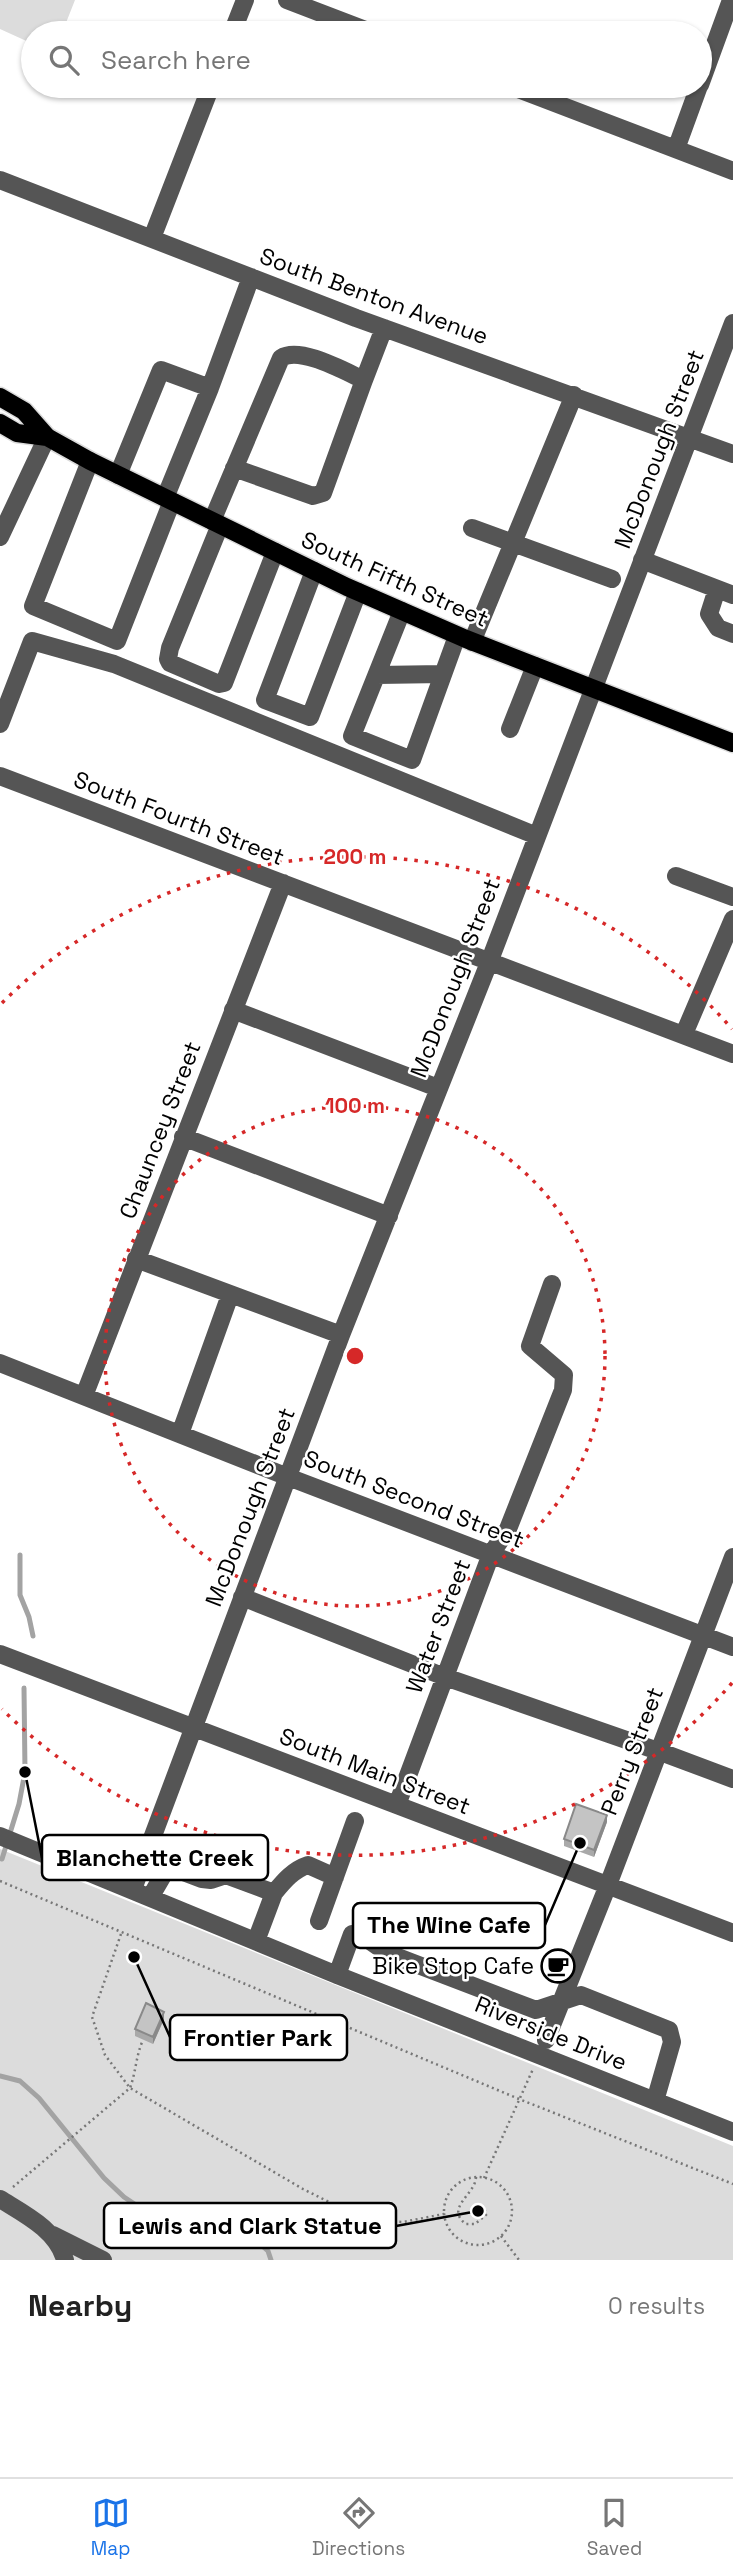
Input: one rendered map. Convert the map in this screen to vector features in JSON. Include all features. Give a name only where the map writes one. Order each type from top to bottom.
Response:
[{"type":"main road","name":"South Fifth Street","points":[[0,397],[24,411],[47,437],[90,461],[358,592],[464,639],[733,743]]},
{"type":"main road","name":"South Fifth Street","points":[[0,423],[17,433],[47,437]]},
{"type":"street","points":[[237,21],[245,0]]},
{"type":"street","points":[[287,0],[342,21]]},
{"type":"street","points":[[712,52],[731,0]]},
{"type":"street","points":[[152,238],[207,98]]},
{"type":"street","points":[[542,98],[733,171]]},
{"type":"street","points":[[676,149],[695,98]]},
{"type":"street","name":"South Benton Avenue","points":[[0,180],[384,328],[733,454]]},
{"type":"street","points":[[110,663],[251,277]]},
{"type":"street","name":"McDonough Street","points":[[133,1889],[341,1335],[490,960],[733,323]]},
{"type":"street","points":[[234,468],[313,496],[320,495],[384,328]]},
{"type":"street","points":[[275,552],[224,682],[219,684],[170,663],[167,659],[170,648],[234,468],[281,358],[299,354],[364,380]]},
{"type":"street","points":[[118,475],[161,370],[211,388]]},
{"type":"street","points":[[402,611],[352,736],[412,760],[443,674],[464,639],[513,542],[574,396]]},
{"type":"street","points":[[0,537],[47,437]]},
{"type":"street","points":[[90,461],[33,606],[117,641]]},
{"type":"street","points":[[0,493],[16,502]]},
{"type":"street","points":[[472,528],[612,579]]},
{"type":"street","points":[[642,560],[725,592],[709,614],[718,628],[733,634]]},
{"type":"street","points":[[314,571],[265,700],[310,717],[358,592]]},
{"type":"street","points":[[0,724],[32,641],[110,663],[537,836]]},
{"type":"street","points":[[510,729],[535,666]]},
{"type":"street","points":[[376,675],[443,674]]},
{"type":"street","name":"South Fourth Street","points":[[0,776],[733,1054]]},
{"type":"street","points":[[676,876],[733,897]]},
{"type":"street","name":"Chauncey Street","points":[[84,1396],[283,883]]},
{"type":"street","points":[[684,1034],[733,919]]},
{"type":"street","points":[[233,1010],[438,1088]]},
{"type":"street","points":[[183,1137],[389,1216]]},
{"type":"street","points":[[136,1259],[341,1335]]},
{"type":"street","name":"Water Street","points":[[397,1805],[491,1555],[508,1529],[563,1390],[565,1375],[530,1346],[552,1284]]},
{"type":"street","points":[[180,1434],[230,1295]]},
{"type":"street","name":"South Second Street","points":[[0,1363],[288,1477],[733,1647]]},
{"type":"street","name":"Perry Street","points":[[546,2040],[733,1557]]},
{"type":"street","points":[[242,1597],[445,1677],[733,1779]]},
{"type":"street","name":"South Main Street","points":[[0,1654],[733,1933]]},
{"type":"street","points":[[319,1921],[355,1821]]},
{"type":"street","name":"Riverside Drive","points":[[0,1836],[337,1975],[733,2132]]},
{"type":"street","points":[[256,1941],[274,1893],[299,1868],[308,1865],[335,1877]]},
{"type":"street","points":[[150,1896],[165,1872],[173,1868],[202,1879],[211,1880],[226,1875],[274,1893]]},
{"type":"street","points":[[337,1975],[352,1934],[367,1939],[387,1953],[536,2010],[581,1995],[669,2030],[672,2042],[655,2101]]},
{"type":"street","points":[[0,2200],[50,2234],[103,2260]]},
{"type":"street","points":[[50,2234],[63,2251],[65,2260]]},
{"type":"path","points":[[0,1881],[519,2099],[733,2184]]},
{"type":"path","points":[[121,1933],[92,2017],[105,2055],[130,2088],[303,2189],[345,2210],[376,2221],[403,2222],[444,2214]]},
{"type":"path","points":[[0,2200],[30,2171],[130,2088],[143,2040]]},
{"type":"path","points":[[484,2178],[535,2065]]},
{"type":"path","points":[[477,2177],[475,2186],[461,2201],[459,2216],[467,2224],[474,2224],[485,2217],[485,2210]]},
{"type":"path","points":[[477,2177],[494,2181],[509,2197],[512,2218],[501,2236],[492,2242],[471,2245],[452,2234],[444,2214],[447,2196],[452,2189],[467,2178],[477,2177]]},
{"type":"path","points":[[501,2236],[519,2260]]},
{"type":"shaded area","points":[[0,0],[75,0],[67,21],[21,21],[21,39],[0,29]]},
{"type":"shaded area","points":[[0,1849],[733,2146],[733,2260],[0,2260]]},
{"type":"building","points":[[576,1804],[607,1815],[594,1850],[564,1839]]},
{"type":"building","points":[[146,2003],[164,2012],[153,2037],[135,2029]]},
{"type":"waterway","points":[[20,1555],[20,1595],[33,1636]]},
{"type":"waterway","points":[[2,1859],[19,1804],[25,1772],[24,1688]]},
{"type":"waterway","points":[[0,2076],[20,2081],[39,2098],[104,2178],[124,2197],[136,2205],[247,2232],[268,2251],[271,2260]]},
{"type":"place","name":"Blanchette Creek","points":[[25,1772]]},
{"type":"place","name":"The Wine Cafe","points":[[580,1843]]},
{"type":"place","name":"Frontier Park","points":[[134,1957]]},
{"type":"place","name":"Bike Stop Cafe","points":[[558,1966]]},
{"type":"place","name":"Lewis and Clark Statue","points":[[478,2211]]}]
